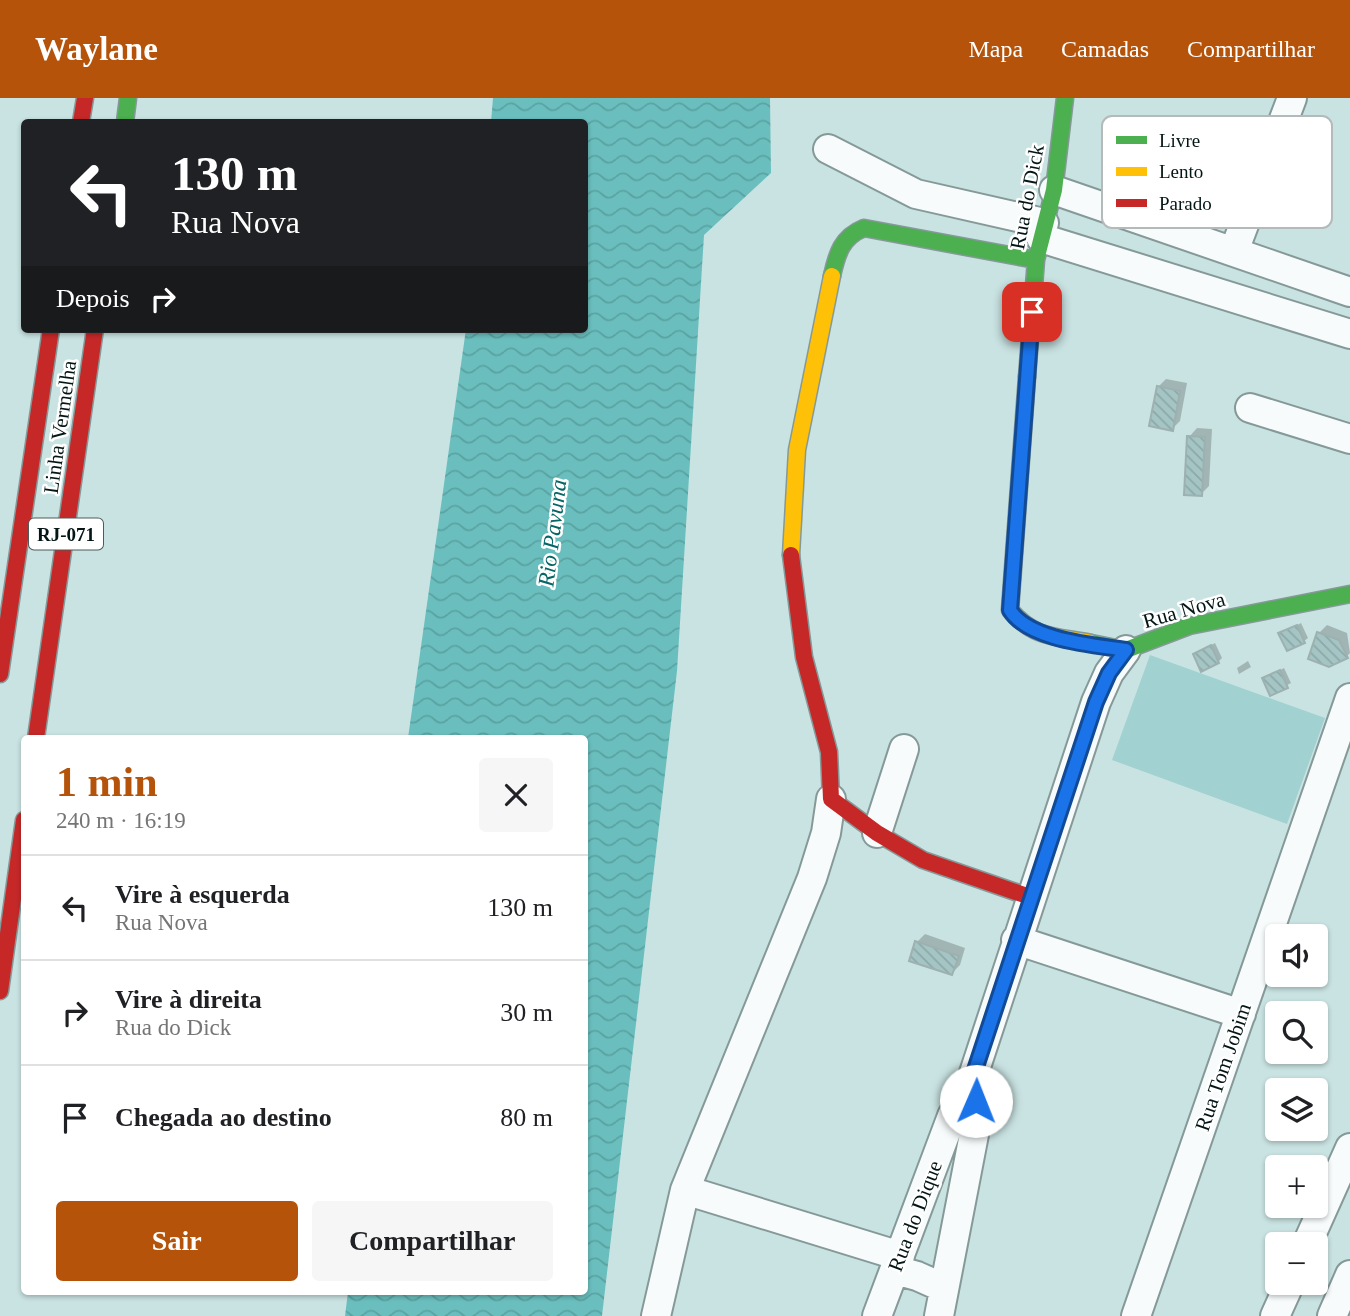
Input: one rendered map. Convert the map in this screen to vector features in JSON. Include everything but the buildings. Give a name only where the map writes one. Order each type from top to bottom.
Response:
[{"type":"main road","points":[[82,119],[85,98]]},
{"type":"main road","points":[[125,119],[128,98]]},
{"type":"main road","name":"Rua do Dick","points":[[1010,597],[1040,240],[1054,190],[1065,98]]},
{"type":"main road","points":[[1030,897],[923,860],[877,833],[831,799],[829,752],[804,657],[790,551],[797,450],[837,254],[849,234],[864,228],[1040,240]]},
{"type":"main road","name":"Linha Vermelha","points":[[0,674],[50,333]]},
{"type":"main road","name":"Linha Vermelha","points":[[36,735],[94,333]]},
{"type":"main road","name":"Rua Nova","points":[[1010,597],[1010,610],[1026,627],[1043,634],[1126,650],[1189,626],[1350,594]]},
{"type":"main road","points":[[0,991],[21,841]]},
{"type":"street","points":[[1285,116],[1292,98]]},
{"type":"street","points":[[828,149],[916,194],[1040,240],[1350,334]]},
{"type":"street","points":[[1054,190],[1102,206]]},
{"type":"street","points":[[1166,228],[1350,292]]},
{"type":"street","points":[[1234,251],[1243,228]]},
{"type":"street","points":[[1250,408],[1350,439]]},
{"type":"street","name":"Rua do Dique","points":[[877,1316],[952,1116],[972,1079],[1096,702],[1109,673],[1126,650]]},
{"type":"street","name":"Rua Tom Jobim","points":[[1136,1316],[1350,698]]},
{"type":"street","points":[[877,833],[904,749]]},
{"type":"street","points":[[656,1316],[685,1190],[812,878],[826,833],[831,799]]},
{"type":"street","points":[[1016,940],[1241,1014]]},
{"type":"street","name":"Rua do Dique","points":[[939,1316],[976,1124],[972,1079]]},
{"type":"street","points":[[1312,1232],[1350,1148]]},
{"type":"street","points":[[685,1190],[897,1263],[944,1288]]},
{"type":"street","points":[[1332,1316],[1350,1275]]},
{"type":"street","points":[[1275,1316],[1285,1295]]},
{"type":"shaded area","points":[[1150,655],[1325,718],[1287,824],[1112,760]]},
{"type":"water","name":"Rio Pavuna","points":[[493,98],[770,98],[771,173],[704,235],[677,671],[602,1316],[345,1316],[348,1295],[588,1295],[588,735],[408,735],[465,333],[588,333],[588,119],[491,119]]},
{"type":"traffic: fast","points":[[125,119],[128,98]]},
{"type":"traffic: fast","points":[[1027,377],[1036,260],[1054,190],[1065,98]]},
{"type":"traffic: fast","points":[[832,276],[842,247],[850,236],[864,228],[1036,260]]},
{"type":"traffic: fast","points":[[1091,643],[1126,650],[1189,626],[1350,594]]},
{"type":"traffic: slow","points":[[791,555],[797,450],[832,276]]},
{"type":"traffic: slow","points":[[1027,377],[1010,610],[1028,626],[1046,635],[1091,643]]},
{"type":"traffic: jam","points":[[82,119],[85,98]]},
{"type":"traffic: jam","points":[[0,674],[50,333]]},
{"type":"traffic: jam","points":[[36,735],[94,333]]},
{"type":"traffic: jam","points":[[791,555],[804,657],[829,752],[831,799],[877,833],[923,860],[1030,897]]},
{"type":"traffic: jam","points":[[0,991],[21,841]]},
{"type":"route","points":[[976,1101],[972,1079],[1023,918],[1096,702],[1109,673],[1126,650],[1043,634],[1026,627],[1015,619],[1010,610],[1032,312]]}]
